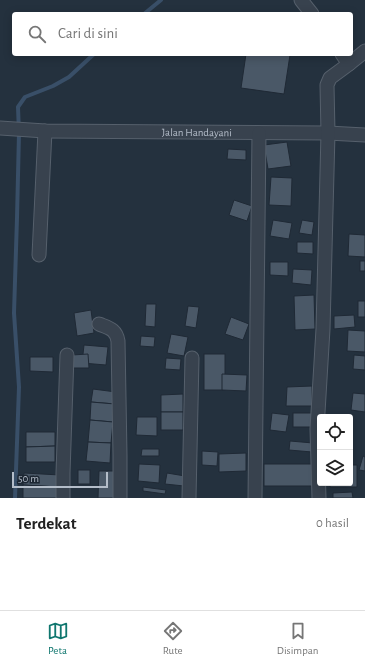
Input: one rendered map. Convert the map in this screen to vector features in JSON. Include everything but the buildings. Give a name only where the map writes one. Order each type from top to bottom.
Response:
[{"type":"street","points":[[301,0],[310,12]]},
{"type":"street","points":[[353,56],[365,51]]},
{"type":"street","points":[[319,498],[317,429],[323,329],[328,133],[327,82],[345,59]]},
{"type":"street","name":"Jalan Handayani","points":[[0,128],[45,131],[328,133],[365,135]]},
{"type":"street","points":[[40,255],[45,131]]},
{"type":"street","points":[[255,498],[259,133]]},
{"type":"street","points":[[99,324],[112,330],[117,335],[118,341],[120,498]]},
{"type":"street","points":[[63,498],[67,355]]},
{"type":"street","points":[[189,498],[192,358]]},
{"type":"waterway","points":[[146,12],[161,0]]},
{"type":"waterway","points":[[15,498],[19,387],[14,313],[19,133],[18,107],[25,97],[53,86],[69,77],[92,56]]}]
